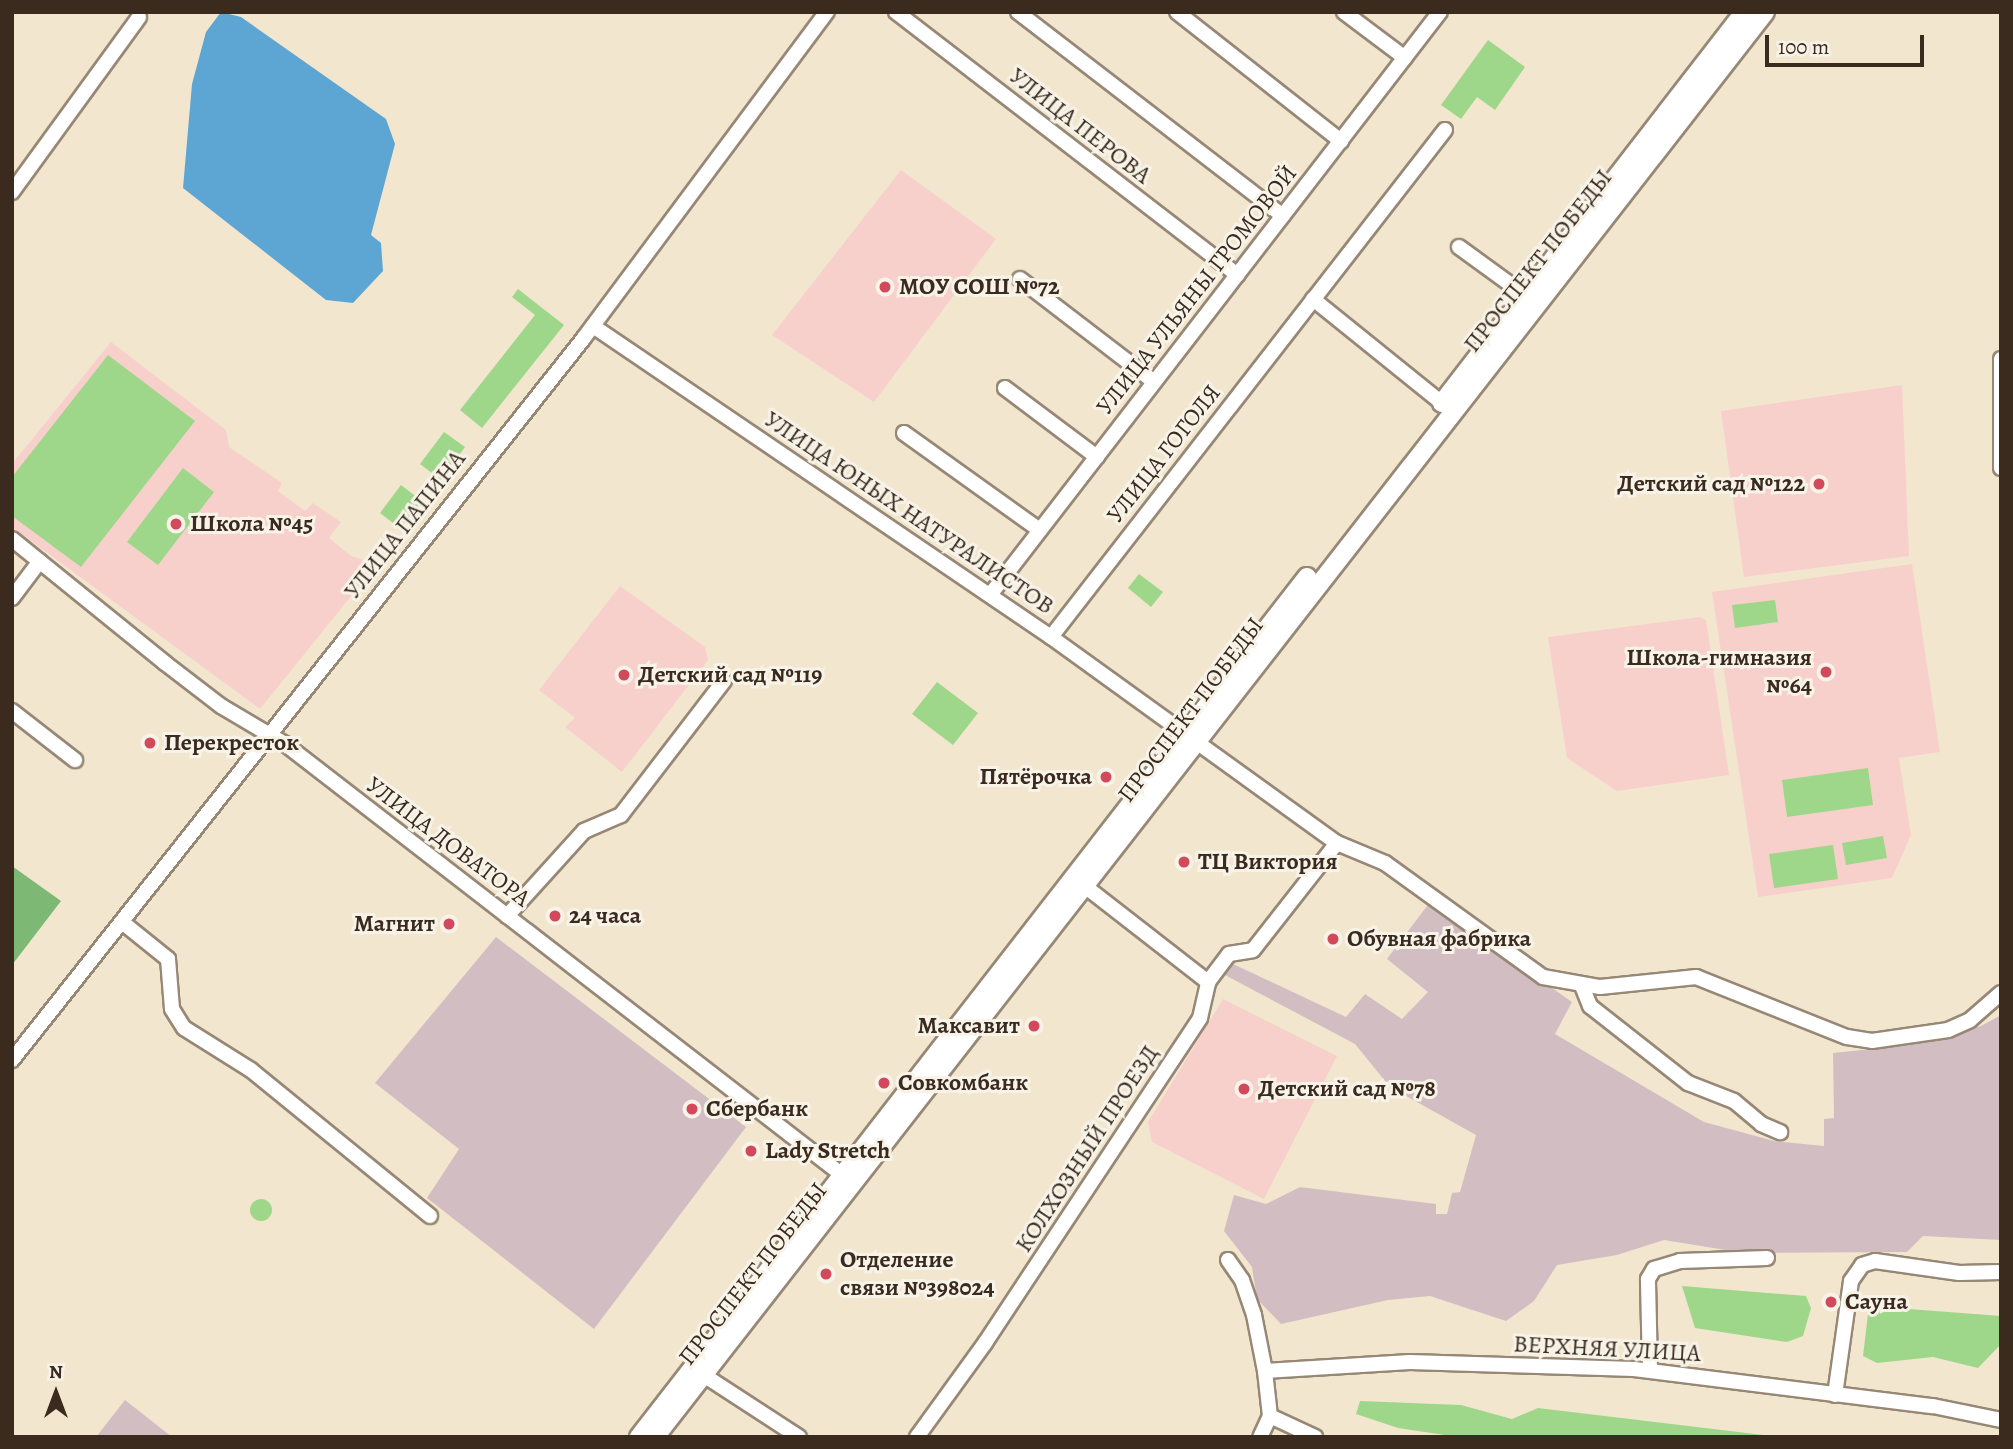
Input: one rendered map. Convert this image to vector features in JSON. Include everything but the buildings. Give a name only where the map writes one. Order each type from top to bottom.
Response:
[{"type":"main road","name":"ПРОСПЕКТ ПОБЕДЫ","points":[[639,1437],[1086,887],[1192,737],[1442,404],[1744,12]]},
{"type":"main road","name":"ПРОСПЕКТ ПОБЕДЫ","points":[[655,1437],[705,1376],[848,1180],[1192,737],[1765,12]]},
{"type":"street","name":"УЛИЦА ПАПИНА","points":[[12,1060],[593,326],[827,12]]},
{"type":"street","name":"УЛИЦА ПЕРОВА","points":[[896,12],[1237,275]]},
{"type":"street","points":[[1018,12],[1283,216]]},
{"type":"street","points":[[1177,12],[1341,141]]},
{"type":"street","points":[[1344,12],[1405,58]]},
{"type":"street","name":"УЛИЦА УЛЬЯНЫ ГРОМОВОЙ","points":[[990,595],[1038,529],[1097,457],[1440,12]]},
{"type":"street","points":[[12,192],[139,17]]},
{"type":"street","name":"УЛИЦА ГОГОЛЯ","points":[[1051,637],[1445,130]]},
{"type":"street","points":[[1459,247],[1525,295]]},
{"type":"street","points":[[1020,279],[1154,382]]},
{"type":"street","points":[[1313,299],[1442,404]]},
{"type":"street","name":"УЛИЦА ЮНЫХ НАТУРАЛИСТОВ","points":[[593,326],[1051,637],[1337,843],[1385,863],[1539,975],[1582,986],[1696,977],[1847,1037],[1880,1041],[1959,1025],[2001,993]]},
{"type":"street","points":[[2001,359],[2001,468]]},
{"type":"street","points":[[1005,388],[1097,457]]},
{"type":"street","points":[[904,433],[1038,529]]},
{"type":"street","name":"УЛИЦА ДОВАТОРА","points":[[12,539],[221,706],[271,734],[848,1180]]},
{"type":"street","points":[[12,598],[40,561]]},
{"type":"street","points":[[507,916],[584,831],[621,815],[724,681]]},
{"type":"street","points":[[12,710],[75,760]]},
{"type":"street","name":"КОЛХОЗНЫЙ ПРОЕЗД","points":[[917,1437],[985,1343],[1200,1018],[1208,982],[1229,954],[1253,950],[1337,843]]},
{"type":"street","points":[[1086,887],[1208,982]]},
{"type":"street","points":[[122,922],[168,959],[172,1009],[184,1028],[251,1070],[430,1216]]},
{"type":"street","points":[[1582,986],[1590,1006],[1688,1083],[1734,1101],[1761,1124],[1780,1132]]},
{"type":"street","points":[[1650,1370],[1648,1279],[1654,1269],[1681,1261],[1768,1258]]},
{"type":"street","points":[[1228,1260],[1242,1280],[1254,1315],[1265,1371],[1270,1416],[1260,1437]]},
{"type":"street","points":[[1835,1395],[1851,1281],[1862,1265],[1875,1261],[1959,1273],[2001,1272]]},
{"type":"street","name":"ВЕРХНЯЯ УЛИЦА","points":[[1265,1371],[1410,1362],[1650,1370],[1994,1418],[2001,1405]]},
{"type":"street","points":[[705,1376],[799,1437]]},
{"type":"street","points":[[1270,1416],[1315,1437]]},
{"type":"shaded area","name":"МОУ СОШ №72","points":[[901,170],[996,239],[874,402],[772,335]]},
{"type":"shaded area","name":"Школа №45","points":[[111,342],[226,430],[229,447],[282,483],[278,491],[305,511],[313,503],[341,522],[329,538],[351,556],[377,564],[260,709],[12,527],[12,464]]},
{"type":"shaded area","name":"Детский сад №122","points":[[1902,385],[1909,556],[1744,577],[1721,411]]},
{"type":"shaded area","name":"Школа-гимназия №64","points":[[1912,564],[1940,752],[1899,758],[1911,835],[1892,878],[1758,897],[1712,592]]},
{"type":"shaded area","name":"Детский сад №119","points":[[620,586],[705,647],[708,660],[622,772],[565,727],[575,718],[539,690]]},
{"type":"shaded area","points":[[1700,617],[1706,620],[1729,775],[1617,791],[1567,758],[1548,637]]},
{"type":"shaded area","points":[[1430,902],[1572,1002],[1555,1034],[1704,1122],[1774,1141],[1824,1146],[1824,1119],[1834,1118],[1833,1053],[1910,1045],[1981,1026],[2001,1015],[2001,1240],[1923,1236],[1907,1252],[1744,1253],[1664,1240],[1617,1255],[1557,1265],[1534,1301],[1506,1321],[1430,1296],[1388,1300],[1281,1324],[1257,1299],[1252,1267],[1224,1231],[1234,1195],[1266,1204],[1300,1187],[1436,1204],[1436,1214],[1447,1214],[1452,1193],[1460,1192],[1476,1135],[1390,1087],[1355,1044],[1225,975],[1233,964],[1346,1017],[1365,994],[1402,1019],[1428,992],[1387,959]]},
{"type":"shaded area","points":[[496,937],[746,1127],[594,1329],[427,1198],[459,1149],[375,1083]]},
{"type":"shaded area","name":"Детский сад №78","points":[[1223,999],[1337,1056],[1264,1199],[1152,1142],[1148,1122]]},
{"type":"shaded area","points":[[125,1400],[172,1437],[96,1437]]},
{"type":"green space","points":[[1488,40],[1525,67],[1495,110],[1477,97],[1461,119],[1441,105]]},
{"type":"green space","points":[[518,289],[564,325],[482,428],[460,410],[535,315],[512,297]]},
{"type":"green space","points":[[108,355],[195,421],[81,567],[12,516],[12,477]]},
{"type":"green space","points":[[444,432],[465,447],[441,480],[420,464]]},
{"type":"green space","points":[[183,468],[214,492],[158,565],[127,542]]},
{"type":"green space","points":[[401,485],[422,501],[401,529],[380,513]]},
{"type":"green space","points":[[1139,574],[1163,592],[1151,607],[1128,588]]},
{"type":"green space","points":[[1775,600],[1778,622],[1735,628],[1732,605]]},
{"type":"green space","points":[[937,682],[978,713],[953,745],[912,714]]},
{"type":"green space","points":[[1868,768],[1873,805],[1787,817],[1782,780]]},
{"type":"green space","points":[[1883,836],[1887,858],[1846,865],[1842,843]]},
{"type":"green space","points":[[1833,845],[1838,879],[1774,888],[1769,854]]},
{"type":"green space","points":[[12,866],[61,901],[12,965]]},
{"type":"green space","points":[[257,1199],[265,1199],[272,1206],[272,1214],[265,1221],[257,1221],[250,1214],[250,1206]]},
{"type":"green space","points":[[1682,1286],[1806,1296],[1811,1308],[1803,1336],[1787,1342],[1695,1328]]},
{"type":"green space","points":[[1869,1306],[2001,1316],[2001,1344],[1978,1368],[1933,1357],[1877,1363],[1863,1356]]},
{"type":"green space","points":[[1360,1401],[1461,1405],[1512,1419],[1538,1408],[1780,1437],[1458,1437],[1398,1428],[1356,1414]]},
{"type":"water","points":[[221,12],[241,17],[386,119],[395,144],[371,235],[381,243],[383,271],[353,303],[326,300],[183,188],[192,84],[206,32]]},
{"type":"place","name":"МОУ СОШ №72","points":[[885,287]]},
{"type":"place","name":"Детский сад №122","points":[[1819,484]]},
{"type":"place","name":"Школа №45","points":[[176,524]]},
{"type":"place","name":"Школа-гимназия №64","points":[[1826,672]]},
{"type":"place","name":"Детский сад №119","points":[[624,675]]},
{"type":"place","name":"Перекресток","points":[[150,743]]},
{"type":"place","name":"Пятёрочка","points":[[1106,777]]},
{"type":"place","name":"ТЦ Виктория","points":[[1184,862]]},
{"type":"place","name":"24 часа","points":[[555,916]]},
{"type":"place","name":"Магнит","points":[[449,924]]},
{"type":"place","name":"Обувная фабрика","points":[[1333,939]]},
{"type":"place","name":"Максавит","points":[[1034,1026]]},
{"type":"place","name":"Совкомбанк","points":[[884,1083]]},
{"type":"place","name":"Детский сад №78","points":[[1244,1089]]},
{"type":"place","name":"Сбербанк","points":[[692,1109]]},
{"type":"place","name":"Lady Stretch","points":[[751,1151]]},
{"type":"place","name":"Отделение связи №398024","points":[[826,1274]]},
{"type":"place","name":"Сауна","points":[[1831,1302]]}]
